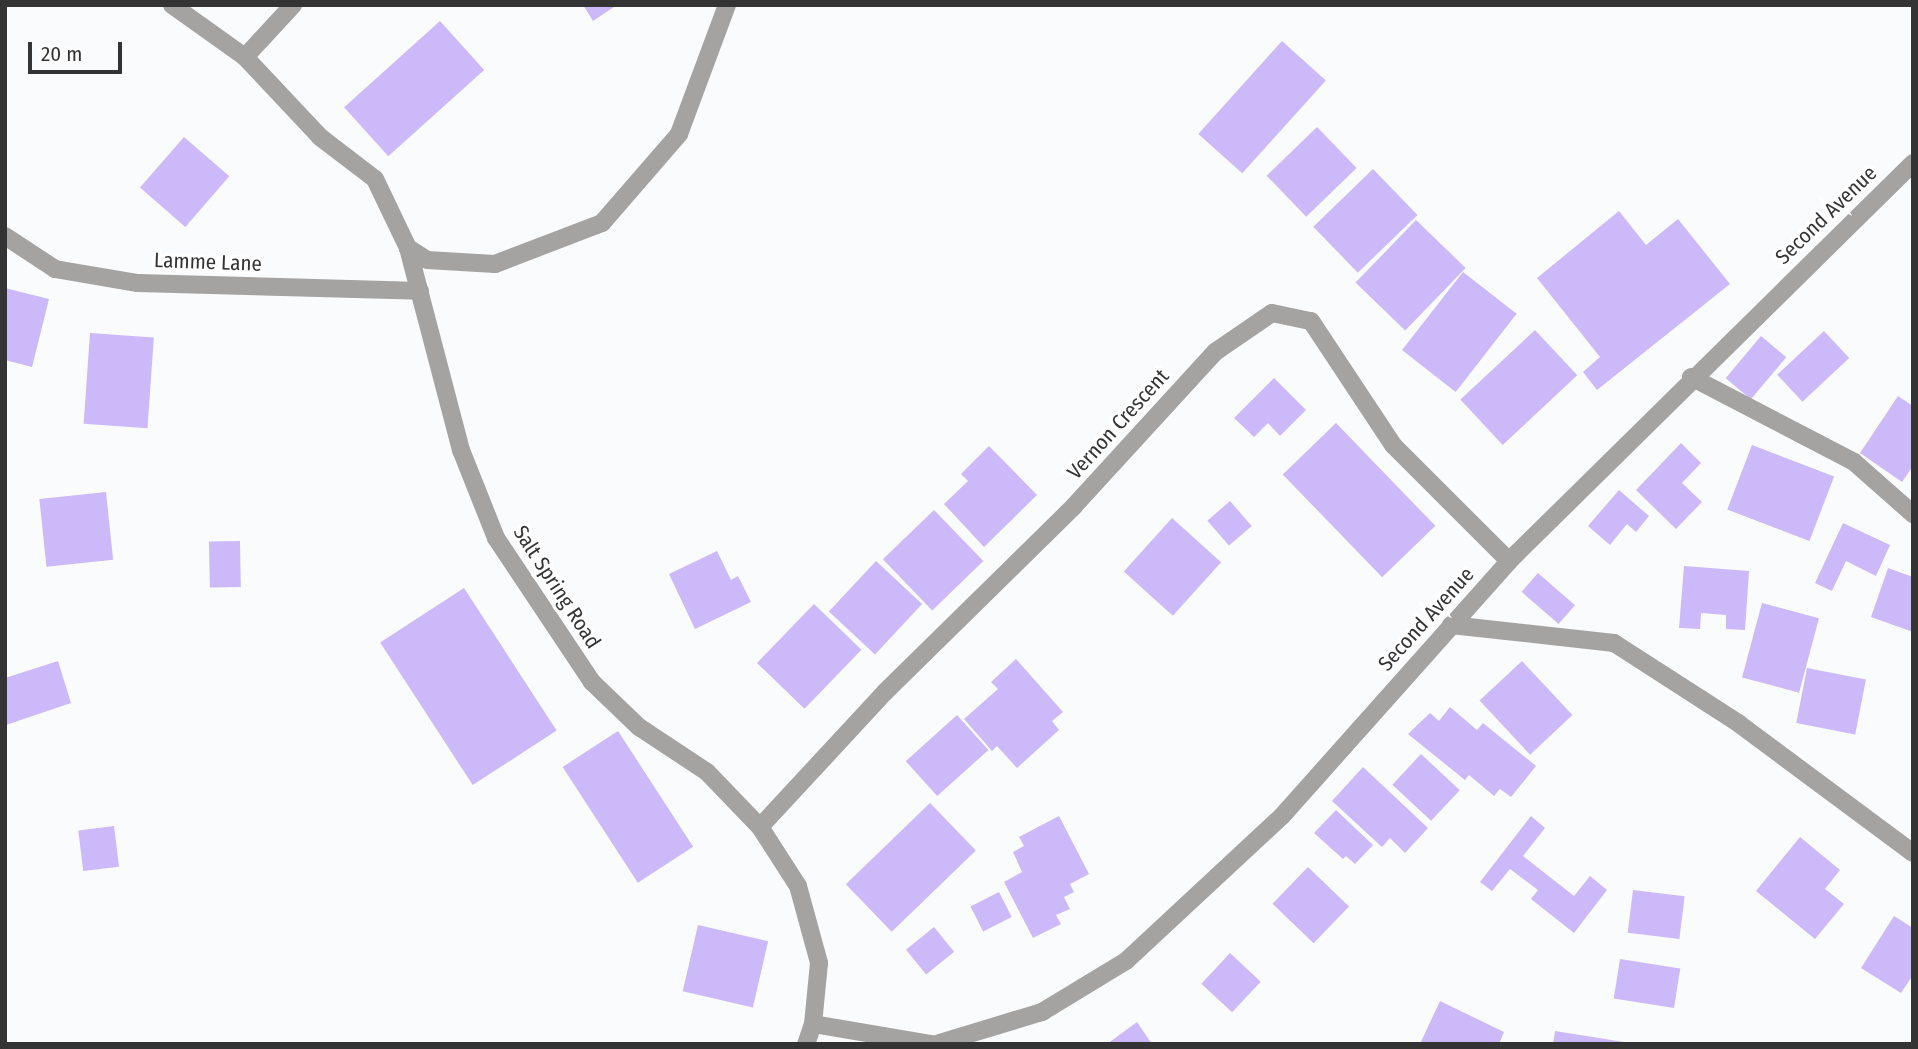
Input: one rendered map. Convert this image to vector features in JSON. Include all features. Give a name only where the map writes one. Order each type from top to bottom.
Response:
[{"type":"street","name":"Salt Spring Road","points":[[172,5],[245,57],[320,137],[375,179],[408,247],[461,450],[496,538],[539,607],[592,682],[639,727],[707,772],[760,827],[798,887],[819,963],[813,1024],[806,1044]]},
{"type":"street","points":[[245,57],[293,5]]},
{"type":"street","points":[[408,247],[427,260],[495,264],[602,223],[679,134],[727,5]]},
{"type":"street","name":"Second Avenue","points":[[813,1024],[934,1044],[1042,1012],[1126,961],[1282,816],[1508,561],[1690,377],[1913,163]]},
{"type":"street","name":"Lamme Lane","points":[[5,236],[55,269],[138,283],[420,291]]},
{"type":"street","name":"Vernon Crescent","points":[[760,827],[885,692],[1074,506],[1214,352],[1272,313],[1311,321],[1393,445],[1508,561]]},
{"type":"street","points":[[1690,377],[1854,462],[1913,514]]},
{"type":"street","points":[[1451,625],[1614,643],[1738,723],[1913,853]]},
{"type":"building","points":[[583,5],[617,5],[593,21]]},
{"type":"building","points":[[440,21],[484,70],[388,156],[344,107]]},
{"type":"building","points":[[1282,41],[1326,80],[1242,173],[1198,134]]},
{"type":"building","points":[[1317,127],[1357,168],[1306,217],[1267,176]]},
{"type":"building","points":[[184,137],[229,176],[185,227],[140,188]]},
{"type":"building","points":[[1373,169],[1417,215],[1358,273],[1313,227]]},
{"type":"building","points":[[1619,211],[1646,245],[1678,219],[1730,284],[1597,390],[1583,372],[1600,357],[1537,278]]},
{"type":"building","points":[[1416,220],[1466,268],[1405,331],[1356,283]]},
{"type":"building","points":[[1463,272],[1517,314],[1456,392],[1402,350]]},
{"type":"building","points":[[5,288],[49,299],[32,367],[5,360]]},
{"type":"building","points":[[1535,330],[1577,375],[1503,445],[1460,400]]},
{"type":"building","points":[[1824,331],[1849,358],[1802,402],[1777,375]]},
{"type":"building","points":[[90,333],[154,337],[147,428],[84,424]]},
{"type":"building","points":[[1761,336],[1786,357],[1751,399],[1726,378]]},
{"type":"building","points":[[1274,378],[1306,410],[1280,436],[1268,423],[1254,437],[1234,418]]},
{"type":"building","points":[[1898,396],[1913,406],[1913,466],[1902,482],[1860,453]]},
{"type":"building","points":[[1336,423],[1435,526],[1382,577],[1283,474]]},
{"type":"building","points":[[1681,443],[1701,463],[1682,483],[1702,502],[1676,529],[1636,490]]},
{"type":"building","points":[[1752,445],[1834,477],[1809,541],[1727,509]]},
{"type":"building","points":[[989,446],[1037,495],[984,547],[944,504],[968,481],[961,474]]},
{"type":"building","points":[[1619,490],[1649,516],[1636,532],[1627,524],[1610,545],[1588,526]]},
{"type":"building","points":[[106,492],[113,560],[46,567],[39,499]]},
{"type":"building","points":[[1230,501],[1252,526],[1229,546],[1207,521]]},
{"type":"building","points":[[934,510],[983,561],[932,610],[883,559]]},
{"type":"building","points":[[1172,518],[1221,562],[1173,616],[1124,572]]},
{"type":"building","points":[[1843,523],[1890,545],[1876,576],[1846,561],[1832,591],[1815,583]]},
{"type":"building","points":[[240,541],[241,587],[210,588],[209,542]]},
{"type":"building","points":[[717,551],[731,580],[738,576],[751,602],[695,629],[669,574]]},
{"type":"building","points":[[876,561],[922,604],[875,654],[829,611]]},
{"type":"building","points":[[1684,566],[1749,571],[1745,630],[1726,629],[1726,615],[1701,613],[1700,629],[1679,628]]},
{"type":"building","points":[[1888,568],[1913,577],[1913,632],[1871,617]]},
{"type":"building","points":[[1538,573],[1575,605],[1559,624],[1522,592]]},
{"type":"building","points":[[464,588],[557,731],[473,785],[380,642]]},
{"type":"building","points":[[1762,603],[1819,618],[1799,693],[1742,677]]},
{"type":"building","points":[[814,604],[861,650],[805,709],[757,663]]},
{"type":"building","points":[[1016,659],[1063,712],[1052,721],[1059,730],[1017,768],[997,746],[992,751],[964,719],[998,689],[991,682]]},
{"type":"building","points":[[58,661],[71,703],[6,725],[5,678]]},
{"type":"building","points":[[1522,661],[1572,715],[1530,755],[1480,701]]},
{"type":"building","points":[[1807,668],[1866,679],[1855,734],[1796,723]]},
{"type":"building","points":[[1450,707],[1477,730],[1483,723],[1536,766],[1511,797],[1500,789],[1494,796],[1469,775],[1465,780],[1408,734],[1430,713],[1439,721]]},
{"type":"building","points":[[957,715],[988,750],[937,796],[906,761]]},
{"type":"building","points":[[618,731],[693,847],[638,883],[563,767]]},
{"type":"building","points":[[1421,754],[1460,790],[1431,821],[1392,785]]},
{"type":"building","points":[[1363,767],[1428,828],[1405,853],[1390,838],[1382,847],[1332,801]]},
{"type":"building","points":[[930,803],[976,850],[892,932],[846,884]]},
{"type":"building","points":[[1336,810],[1373,845],[1355,864],[1346,856],[1343,859],[1314,833]]},
{"type":"building","points":[[1059,816],[1089,874],[1070,884],[1074,892],[1064,897],[1070,909],[1056,915],[1061,924],[1033,938],[1004,882],[1022,872],[1013,852],[1024,846],[1019,837]]},
{"type":"building","points":[[1531,816],[1545,828],[1523,856],[1574,896],[1590,876],[1607,890],[1574,933],[1531,899],[1538,890],[1510,869],[1492,891],[1480,882]]},
{"type":"building","points":[[114,826],[119,867],[83,871],[78,830]]},
{"type":"building","points":[[1800,837],[1840,870],[1825,889],[1844,904],[1815,939],[1756,891]]},
{"type":"building","points":[[1308,867],[1349,907],[1314,943],[1273,904]]},
{"type":"building","points":[[1633,890],[1685,896],[1679,939],[1628,933]]},
{"type":"building","points":[[999,892],[1012,917],[983,931],[970,907]]},
{"type":"building","points":[[1894,916],[1913,928],[1913,975],[1901,993],[1861,968]]},
{"type":"building","points":[[698,925],[768,941],[753,1007],[683,991]]},
{"type":"building","points":[[934,927],[954,952],[926,975],[906,950]]},
{"type":"building","points":[[1230,953],[1261,982],[1232,1012],[1201,984]]},
{"type":"building","points":[[1620,959],[1680,969],[1674,1008],[1614,999]]},
{"type":"building","points":[[1440,1001],[1504,1032],[1499,1044],[1420,1044]]},
{"type":"building","points":[[1137,1022],[1152,1044],[1107,1044]]},
{"type":"building","points":[[1555,1031],[1624,1042],[1553,1044]]}]
